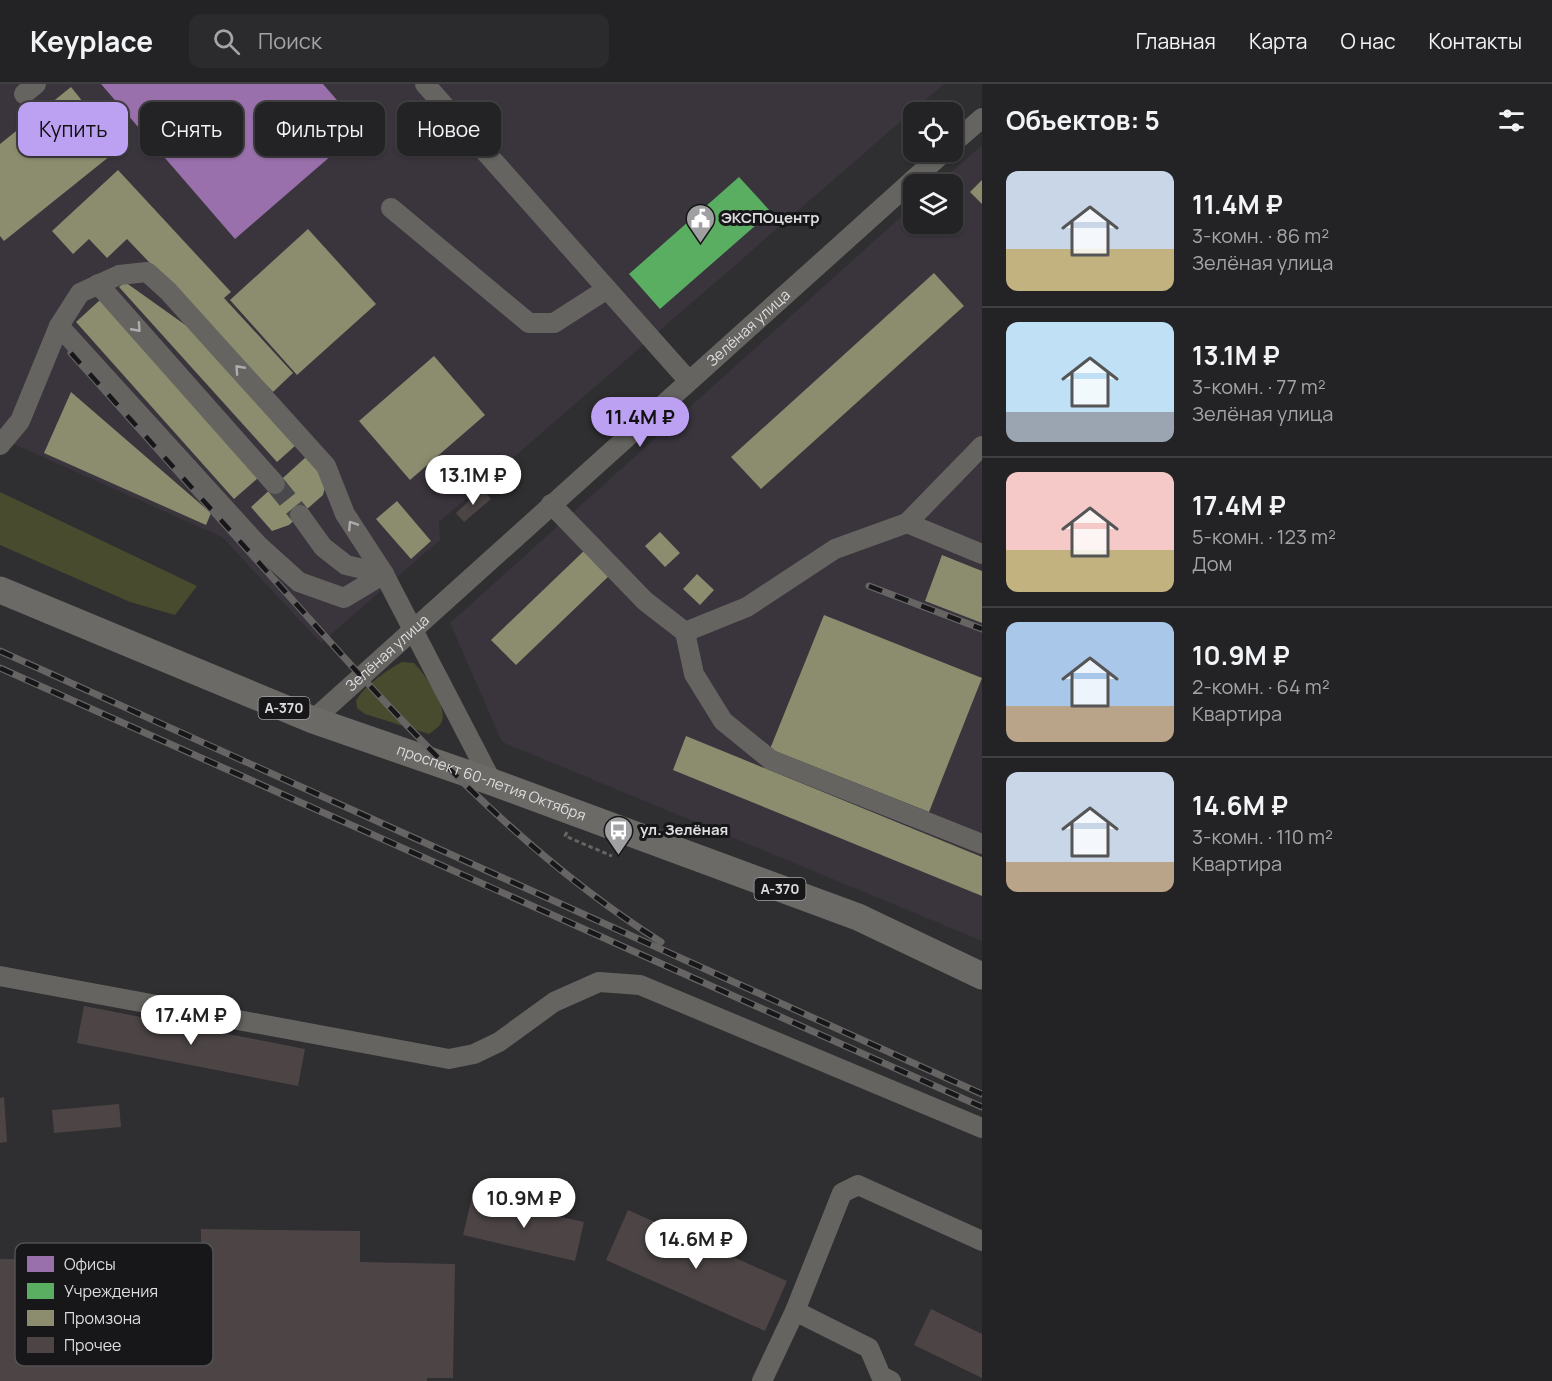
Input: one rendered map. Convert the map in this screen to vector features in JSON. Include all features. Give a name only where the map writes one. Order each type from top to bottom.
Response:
[{"type":"highway","name":"проспект 60-летия Октября","points":[[0,590],[313,720],[492,782],[858,917],[982,976]]},
{"type":"street","points":[[425,84],[688,380]]},
{"type":"street","points":[[963,134],[982,118]]},
{"type":"street","name":"Зелёная улица","points":[[313,720],[412,628],[933,162]]},
{"type":"street","points":[[391,208],[530,323],[554,323],[607,289]]},
{"type":"street","points":[[0,445],[20,421],[59,326],[80,292],[118,275],[147,273],[168,291],[326,466],[345,514],[384,574],[492,782]]},
{"type":"street","points":[[98,284],[274,484]]},
{"type":"street","points":[[59,326],[258,545],[300,582],[344,598],[384,574]]},
{"type":"street","points":[[685,632],[747,607],[835,549],[907,523],[982,446]]},
{"type":"street","points":[[551,504],[645,601],[685,632],[694,674],[723,721],[771,760],[982,844]]},
{"type":"street","points":[[300,515],[323,547],[346,565],[384,574]]},
{"type":"street","points":[[907,523],[982,554]]},
{"type":"street","points":[[0,976],[449,1059],[474,1054],[499,1042],[554,1002],[599,982],[640,985],[982,1128]]},
{"type":"street","points":[[762,1381],[795,1311],[842,1194],[858,1185],[982,1241]]},
{"type":"street","points":[[795,1311],[869,1348],[881,1377],[891,1381]]},
{"type":"shaded area","points":[[0,84],[944,84],[923,102],[903,102],[903,120],[439,522],[440,540],[321,643],[222,537],[0,438]]},
{"type":"shaded area","points":[[982,145],[982,941],[502,742],[450,623],[903,215],[903,234],[963,234],[963,174],[949,174]]},
{"type":"green space","points":[[0,492],[197,586],[175,615],[130,602],[0,545]]},
{"type":"green space","points":[[402,662],[414,663],[429,682],[442,707],[441,723],[429,734],[365,714],[357,708],[356,701],[365,689]]},
{"type":"building: Офисы","points":[[101,84],[323,84],[339,102],[255,102],[255,156],[331,156],[235,239],[163,156],[243,156],[243,102],[140,102],[140,129],[128,115],[128,102],[117,102]]},
{"type":"building: Учреждения","name":"ЭКСПОцентр","points":[[739,177],[771,212],[660,309],[629,274]]},
{"type":"building: Промзона","points":[[71,87],[83,102],[52,102]]},
{"type":"building: Промзона","points":[[18,130],[18,156],[110,156],[4,241],[0,236],[0,144]]},
{"type":"building: Промзона","points":[[118,170],[231,292],[224,298],[293,373],[273,392],[127,239],[107,258],[89,239],[73,254],[52,231]]},
{"type":"building: Промзона","points":[[982,180],[982,204],[970,192]]},
{"type":"building: Промзона","points":[[308,229],[376,304],[297,375],[230,300]]},
{"type":"building: Промзона","points":[[934,273],[964,306],[761,489],[731,457]]},
{"type":"building: Промзона","points":[[125,282],[191,329],[296,445],[277,462],[119,287]]},
{"type":"building: Промзона","points":[[100,300],[259,477],[234,499],[76,322]]},
{"type":"building: Промзона","points":[[434,356],[485,415],[410,480],[359,421]]},
{"type":"building: Промзона","points":[[71,392],[211,513],[206,525],[44,453]]},
{"type":"building: Промзона","points":[[306,457],[327,480],[323,495],[289,525],[272,531],[251,507]]},
{"type":"building: Промзона","points":[[397,501],[431,541],[411,559],[376,519]]},
{"type":"building: Промзона","points":[[660,532],[680,553],[665,567],[645,546]]},
{"type":"building: Промзона","points":[[587,548],[611,574],[516,665],[491,640]]},
{"type":"building: Промзона","points":[[942,555],[982,571],[982,623],[925,601]]},
{"type":"building: Промзона","points":[[697,574],[714,590],[700,605],[683,589]]},
{"type":"building: Промзона","points":[[824,615],[982,678],[929,812],[770,749]]},
{"type":"building: Промзона","points":[[686,736],[982,857],[982,896],[673,770]]},
{"type":"building: Прочее","points":[[482,489],[491,499],[464,522],[456,513]]},
{"type":"building: Прочее","points":[[84,1006],[305,1049],[298,1086],[77,1043]]},
{"type":"building: Прочее","points":[[4,1097],[7,1142],[0,1143],[0,1098]]},
{"type":"building: Прочее","points":[[119,1104],[121,1127],[54,1133],[52,1110]]},
{"type":"building: Прочее","points":[[472,1197],[584,1222],[575,1261],[463,1235]]},
{"type":"building: Прочее","points":[[628,1210],[787,1281],[765,1331],[606,1260]]},
{"type":"building: Прочее","points":[[201,1229],[360,1231],[360,1262],[455,1264],[453,1378],[427,1378],[427,1381],[0,1381],[0,1259],[15,1259],[15,1366],[213,1366],[213,1243],[201,1243]]},
{"type":"building: Прочее","points":[[931,1309],[982,1334],[982,1378],[914,1345]]},
{"type":"tunnel","points":[[275,484],[300,515]]},
{"type":"railway","points":[[71,353],[429,749],[472,791],[562,871],[661,942]]},
{"type":"railway","points":[[869,586],[982,629]]},
{"type":"railway","points":[[0,651],[982,1094]]},
{"type":"railway","points":[[0,668],[982,1107]]},
{"type":"place","name":"ЭКСПОцентр","points":[[700,244]]},
{"type":"place","name":"ул. Зелёная","points":[[619,856]]}]
